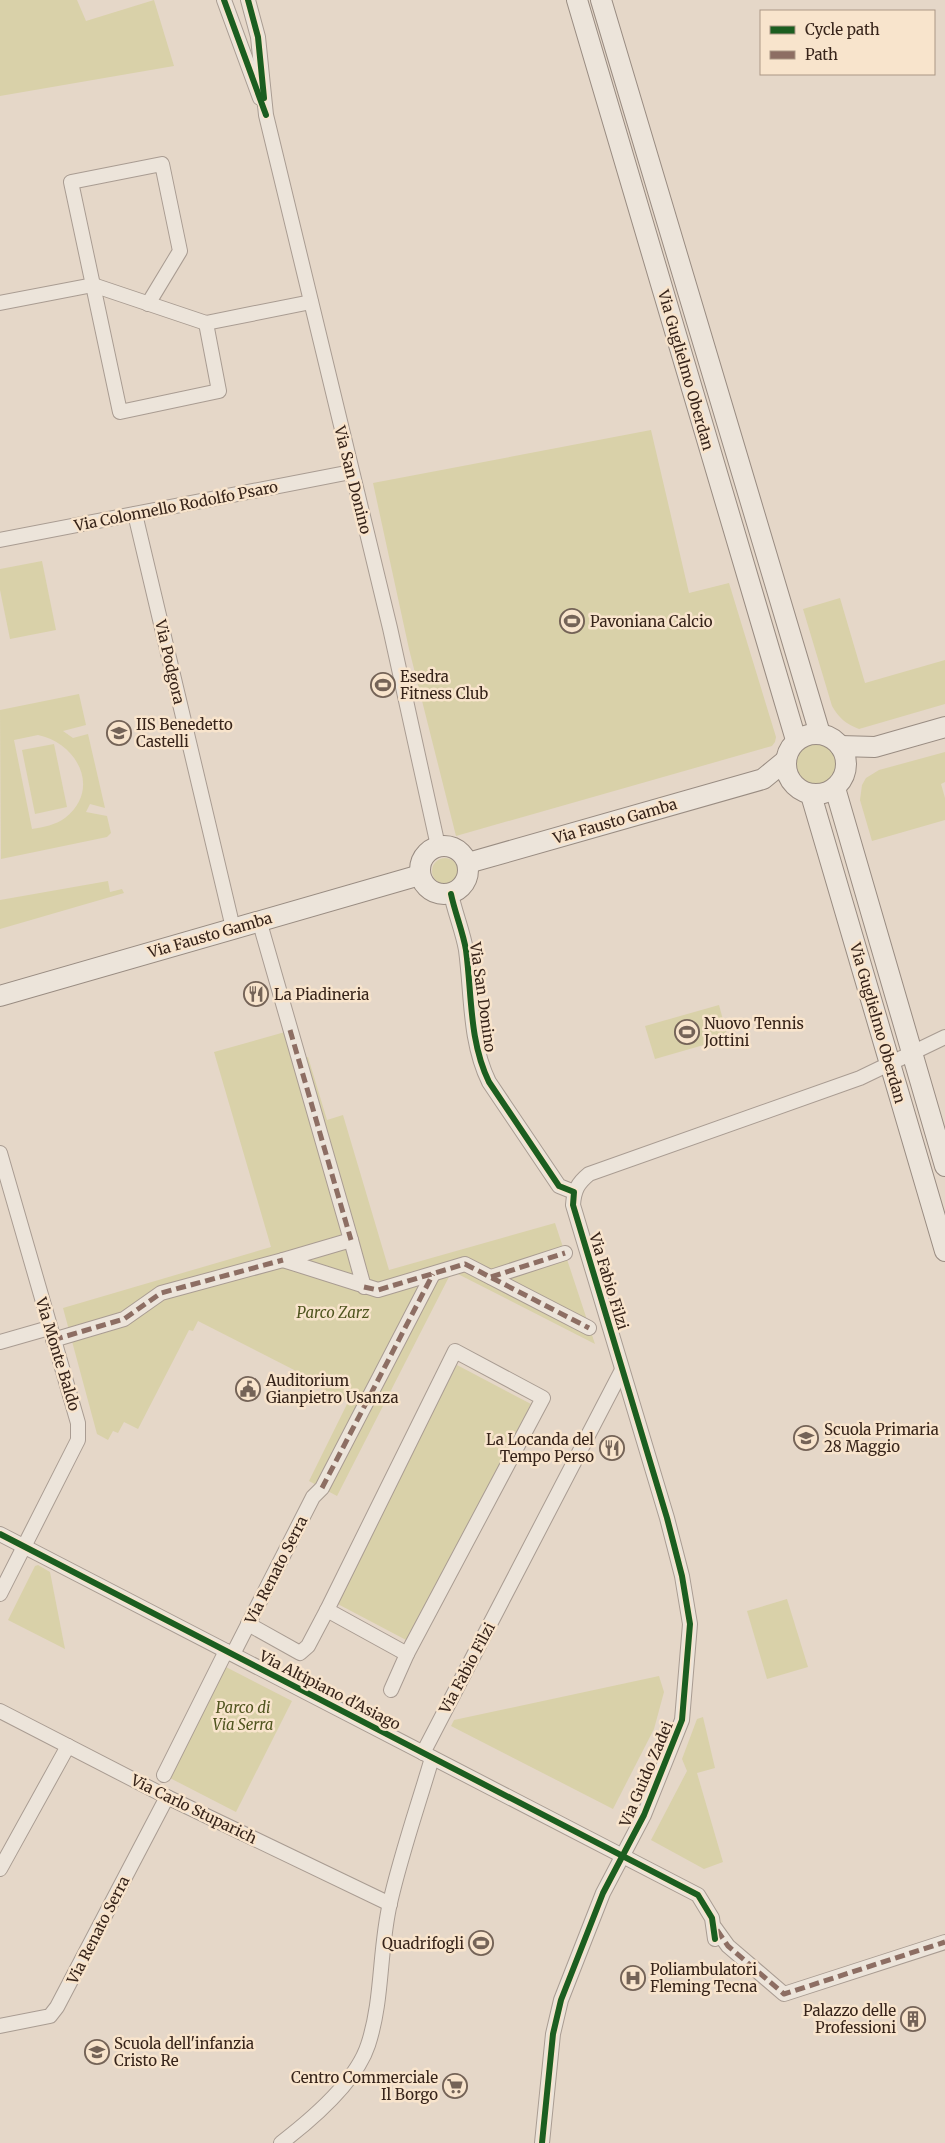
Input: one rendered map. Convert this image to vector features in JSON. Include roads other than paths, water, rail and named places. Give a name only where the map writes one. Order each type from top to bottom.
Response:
[{"type":"main road","name":"Via Guglielmo Oberdan","points":[[577,0],[796,740]]},
{"type":"main road","name":"Via Guglielmo Oberdan","points":[[601,0],[820,734]]},
{"type":"main road","points":[[840,746],[875,747],[945,727]]},
{"type":"main road","points":[[808,734],[820,734],[831,738],[840,746],[844,752],[846,768],[835,788],[820,795],[811,795],[800,791],[791,783],[786,772],[785,761],[788,749],[796,740],[808,734]]},
{"type":"main road","points":[[846,768],[875,747]]},
{"type":"main road","name":"Via Fausto Gamba","points":[[468,863],[763,779],[785,761]]},
{"type":"main road","name":"Via Fausto Gamba","points":[[763,779],[791,783]]},
{"type":"main road","name":"Via Guglielmo Oberdan","points":[[835,788],[945,1166]]},
{"type":"main road","name":"Via Guglielmo Oberdan","points":[[811,795],[945,1251]]},
{"type":"main road","points":[[438,846],[453,847],[465,856],[468,863],[469,873],[466,882],[460,890],[451,894],[443,895],[428,889],[420,875],[420,866],[424,857],[430,850],[438,846]]},
{"type":"main road","name":"Via Fausto Gamba","points":[[0,996],[420,875]]},
{"type":"street","name":"Via San Donino","points":[[224,0],[266,115],[390,628],[438,846]]},
{"type":"street","name":"Via San Donino","points":[[248,0],[258,37],[266,115]]},
{"type":"street","points":[[148,304],[180,251],[162,164],[71,182],[120,412],[220,391],[206,322]]},
{"type":"street","points":[[0,303],[93,285],[206,322],[311,302]]},
{"type":"street","name":"Via Colonnello Rodolfo Psaro","points":[[0,540],[351,472]]},
{"type":"street","name":"Via Podgora","points":[[134,514],[233,928]]},
{"type":"street","name":"Via San Donino","points":[[451,894],[465,948],[476,1049],[482,1067],[489,1082],[559,1186],[574,1192]]},
{"type":"street","points":[[259,920],[364,1287]]},
{"type":"street","points":[[574,1192],[580,1182],[589,1174],[860,1078],[945,1037]]},
{"type":"street","name":"Via Monte Baldo","points":[[0,1153],[78,1422],[78,1440],[0,1594]]},
{"type":"street","name":"Via Fabio Filzi","points":[[281,2143],[345,2084],[361,2062],[368,2045],[376,2010],[390,1904],[427,1755],[624,1373],[573,1205],[574,1192]]},
{"type":"street","points":[[0,1342],[124,1319],[160,1294],[351,1240]]},
{"type":"street","points":[[491,1277],[565,1253]]},
{"type":"street","points":[[283,1260],[378,1290],[465,1264],[590,1328]]},
{"type":"street","name":"Via Renato Serra","points":[[164,1775],[230,1653],[248,1624],[313,1497],[322,1488],[433,1274]]},
{"type":"street","points":[[248,1624],[300,1653],[308,1646],[455,1351],[543,1398],[407,1654],[391,1690]]},
{"type":"street","name":"Via Guido Zadei","points":[[542,2143],[553,2034],[561,2000],[603,1893],[644,1816],[682,1720],[690,1624],[682,1576],[667,1518],[624,1373]]},
{"type":"street","name":"Via Altipiano d'Asiago","points":[[0,1534],[698,1895],[712,1918],[715,1933],[784,1994],[945,1942]]},
{"type":"street","points":[[327,1610],[407,1654]]},
{"type":"street","name":"Via Carlo Stuparich","points":[[0,1710],[167,1797],[390,1904]]},
{"type":"street","points":[[0,1869],[68,1746]]},
{"type":"street","name":"Via Renato Serra","points":[[0,2026],[50,2016],[58,2007],[167,1797]]},
{"type":"place","name":"Pavoniana Calcio","points":[[572,621]]},
{"type":"place","name":"Esedra Fitness Club","points":[[383,685]]},
{"type":"place","name":"IIS Benedetto Castelli","points":[[119,733]]},
{"type":"place","name":"La Piadineria","points":[[256,994]]},
{"type":"place","name":"Nuovo Tennis Jottini","points":[[687,1032]]},
{"type":"place","name":"Auditorium Gianpietro Usanza","points":[[248,1389]]},
{"type":"place","name":"Scuola Primaria 28 Maggio","points":[[806,1438]]},
{"type":"place","name":"La Locanda del Tempo Perso","points":[[612,1448]]},
{"type":"place","name":"Quadrifogli","points":[[481,1943]]},
{"type":"place","name":"Poliambulatori Fleming Tecna","points":[[633,1978]]},
{"type":"place","name":"Palazzo delle Professioni","points":[[913,2019]]},
{"type":"place","name":"Scuola dell'infanzia Cristo Re","points":[[97,2052]]},
{"type":"place","name":"Centro Commerciale Il Borgo","points":[[455,2086]]},
{"type":"park label","name":"Parco Zarz","points":[[333,1312]]},
{"type":"park label","name":"Parco di Via Serra","points":[[243,1716]]}]
